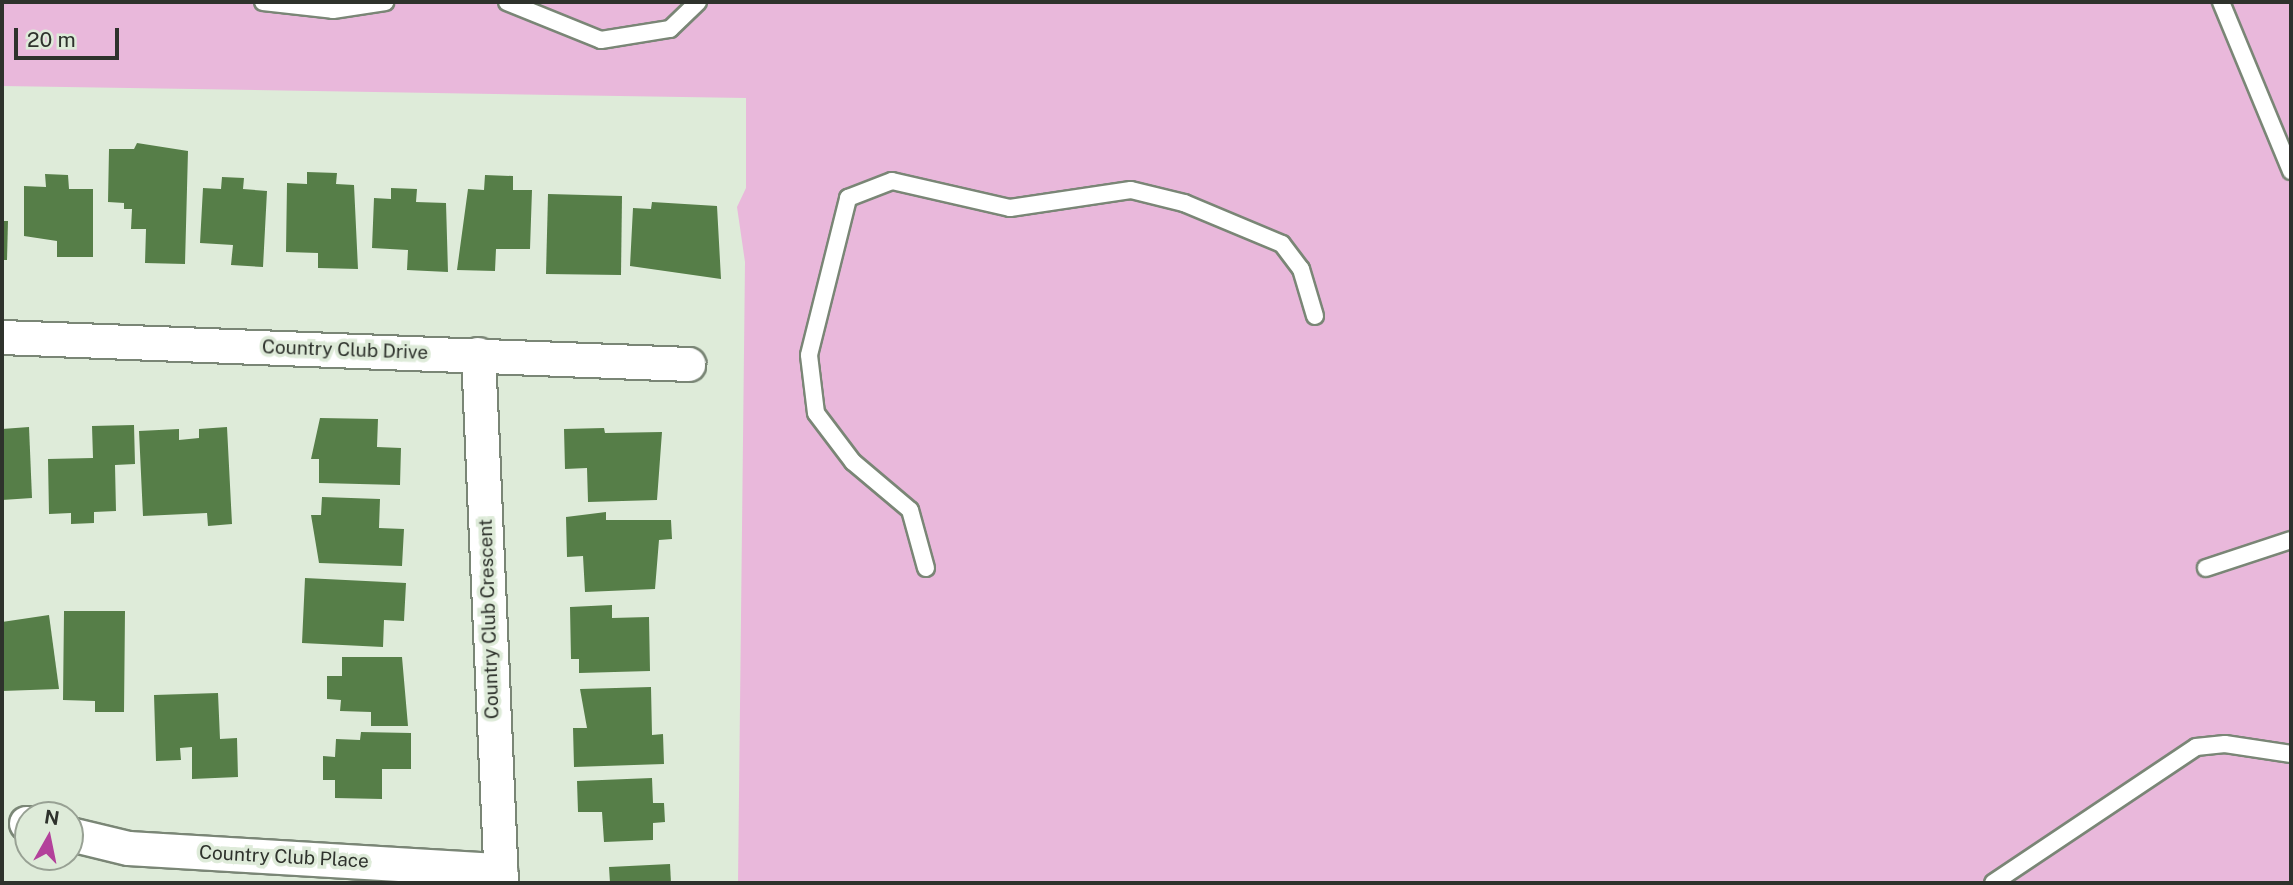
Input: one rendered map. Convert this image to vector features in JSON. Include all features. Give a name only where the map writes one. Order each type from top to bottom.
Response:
[{"type":"street","name":"Country Club Drive","points":[[2,337],[688,364]]},
{"type":"street","name":"Country Club Crescent","points":[[478,354],[500,877]]},
{"type":"street","name":"Country Club Place","points":[[84,837],[128,848],[500,877]]},
{"type":"lane","points":[[263,2],[333,10],[385,2]]},
{"type":"lane","points":[[507,2],[562,28],[601,40],[634,40],[670,29],[698,2]]},
{"type":"lane","points":[[2221,2],[2291,171]]},
{"type":"lane","points":[[926,568],[910,510],[853,462],[816,413],[809,355],[848,198],[892,181],[1010,208],[1131,190],[1184,203],[1282,244],[1301,270],[1315,316]]},
{"type":"lane","points":[[2206,568],[2291,540]]},
{"type":"lane","points":[[1993,883],[2196,747],[2225,744],[2291,754]]},
{"type":"shaded area","points":[[2,2],[2291,2],[2291,883],[738,883],[745,262],[737,207],[746,188],[746,98],[2,86]]},
{"type":"building","points":[[137,143],[188,151],[185,264],[145,263],[146,229],[131,229],[132,209],[124,209],[124,203],[108,202],[109,149],[134,149]]},
{"type":"building","points":[[307,172],[337,173],[336,184],[354,185],[358,269],[318,268],[318,253],[286,252],[287,183],[307,184]]},
{"type":"building","points":[[45,174],[68,175],[69,189],[93,189],[93,257],[57,257],[57,241],[24,236],[24,186],[46,187]]},
{"type":"building","points":[[485,175],[513,176],[513,190],[532,190],[530,249],[496,249],[495,271],[457,270],[468,189],[484,190]]},
{"type":"building","points":[[222,177],[244,178],[243,189],[267,191],[263,267],[231,265],[233,245],[200,243],[203,188],[221,189]]},
{"type":"building","points":[[391,188],[417,189],[416,202],[446,203],[448,272],[407,270],[408,250],[372,248],[374,198],[391,199]]},
{"type":"building","points":[[548,194],[622,196],[621,275],[546,274]]},
{"type":"building","points":[[652,202],[717,206],[721,279],[630,266],[633,208],[651,209]]},
{"type":"building","points":[[2,221],[8,221],[7,260],[2,260]]},
{"type":"building","points":[[320,418],[378,419],[377,447],[401,448],[400,485],[319,483],[319,459],[311,459]]},
{"type":"building","points":[[134,425],[135,464],[115,465],[116,511],[94,512],[94,523],[71,524],[71,513],[49,514],[48,459],[93,458],[92,426]]},
{"type":"building","points":[[29,427],[32,498],[2,500],[2,429]]},
{"type":"building","points":[[227,427],[232,524],[208,526],[207,513],[143,516],[139,431],[179,429],[179,440],[199,438],[199,429]]},
{"type":"building","points":[[604,428],[605,433],[662,432],[657,500],[588,502],[587,468],[565,469],[564,429]]},
{"type":"building","points":[[322,497],[380,499],[379,528],[404,529],[402,566],[319,563],[311,515],[321,515]]},
{"type":"building","points":[[606,512],[606,520],[671,520],[672,539],[659,540],[655,589],[585,592],[583,556],[567,557],[566,517]]},
{"type":"building","points":[[305,578],[406,583],[404,621],[384,620],[383,647],[302,643]]},
{"type":"building","points":[[612,605],[612,618],[649,617],[650,671],[579,673],[579,659],[571,659],[570,607]]},
{"type":"building","points":[[64,611],[125,611],[124,712],[95,712],[95,701],[63,700]]},
{"type":"building","points":[[49,615],[59,689],[2,691],[2,622]]},
{"type":"building","points":[[342,657],[402,657],[408,726],[371,726],[371,712],[340,711],[341,700],[327,699],[327,676],[342,676]]},
{"type":"building","points":[[651,687],[652,735],[663,734],[664,764],[574,767],[573,728],[587,728],[580,689]]},
{"type":"building","points":[[218,693],[220,739],[237,738],[238,777],[192,779],[192,747],[180,748],[181,760],[156,761],[154,695]]},
{"type":"building","points":[[361,732],[411,733],[411,769],[382,769],[382,799],[335,798],[335,780],[323,780],[323,756],[335,757],[336,739],[360,740]]},
{"type":"building","points":[[652,778],[653,803],[664,803],[665,822],[653,823],[653,840],[604,842],[602,812],[578,812],[577,781]]},
{"type":"building","points":[[670,864],[671,883],[610,883],[609,867]]}]
